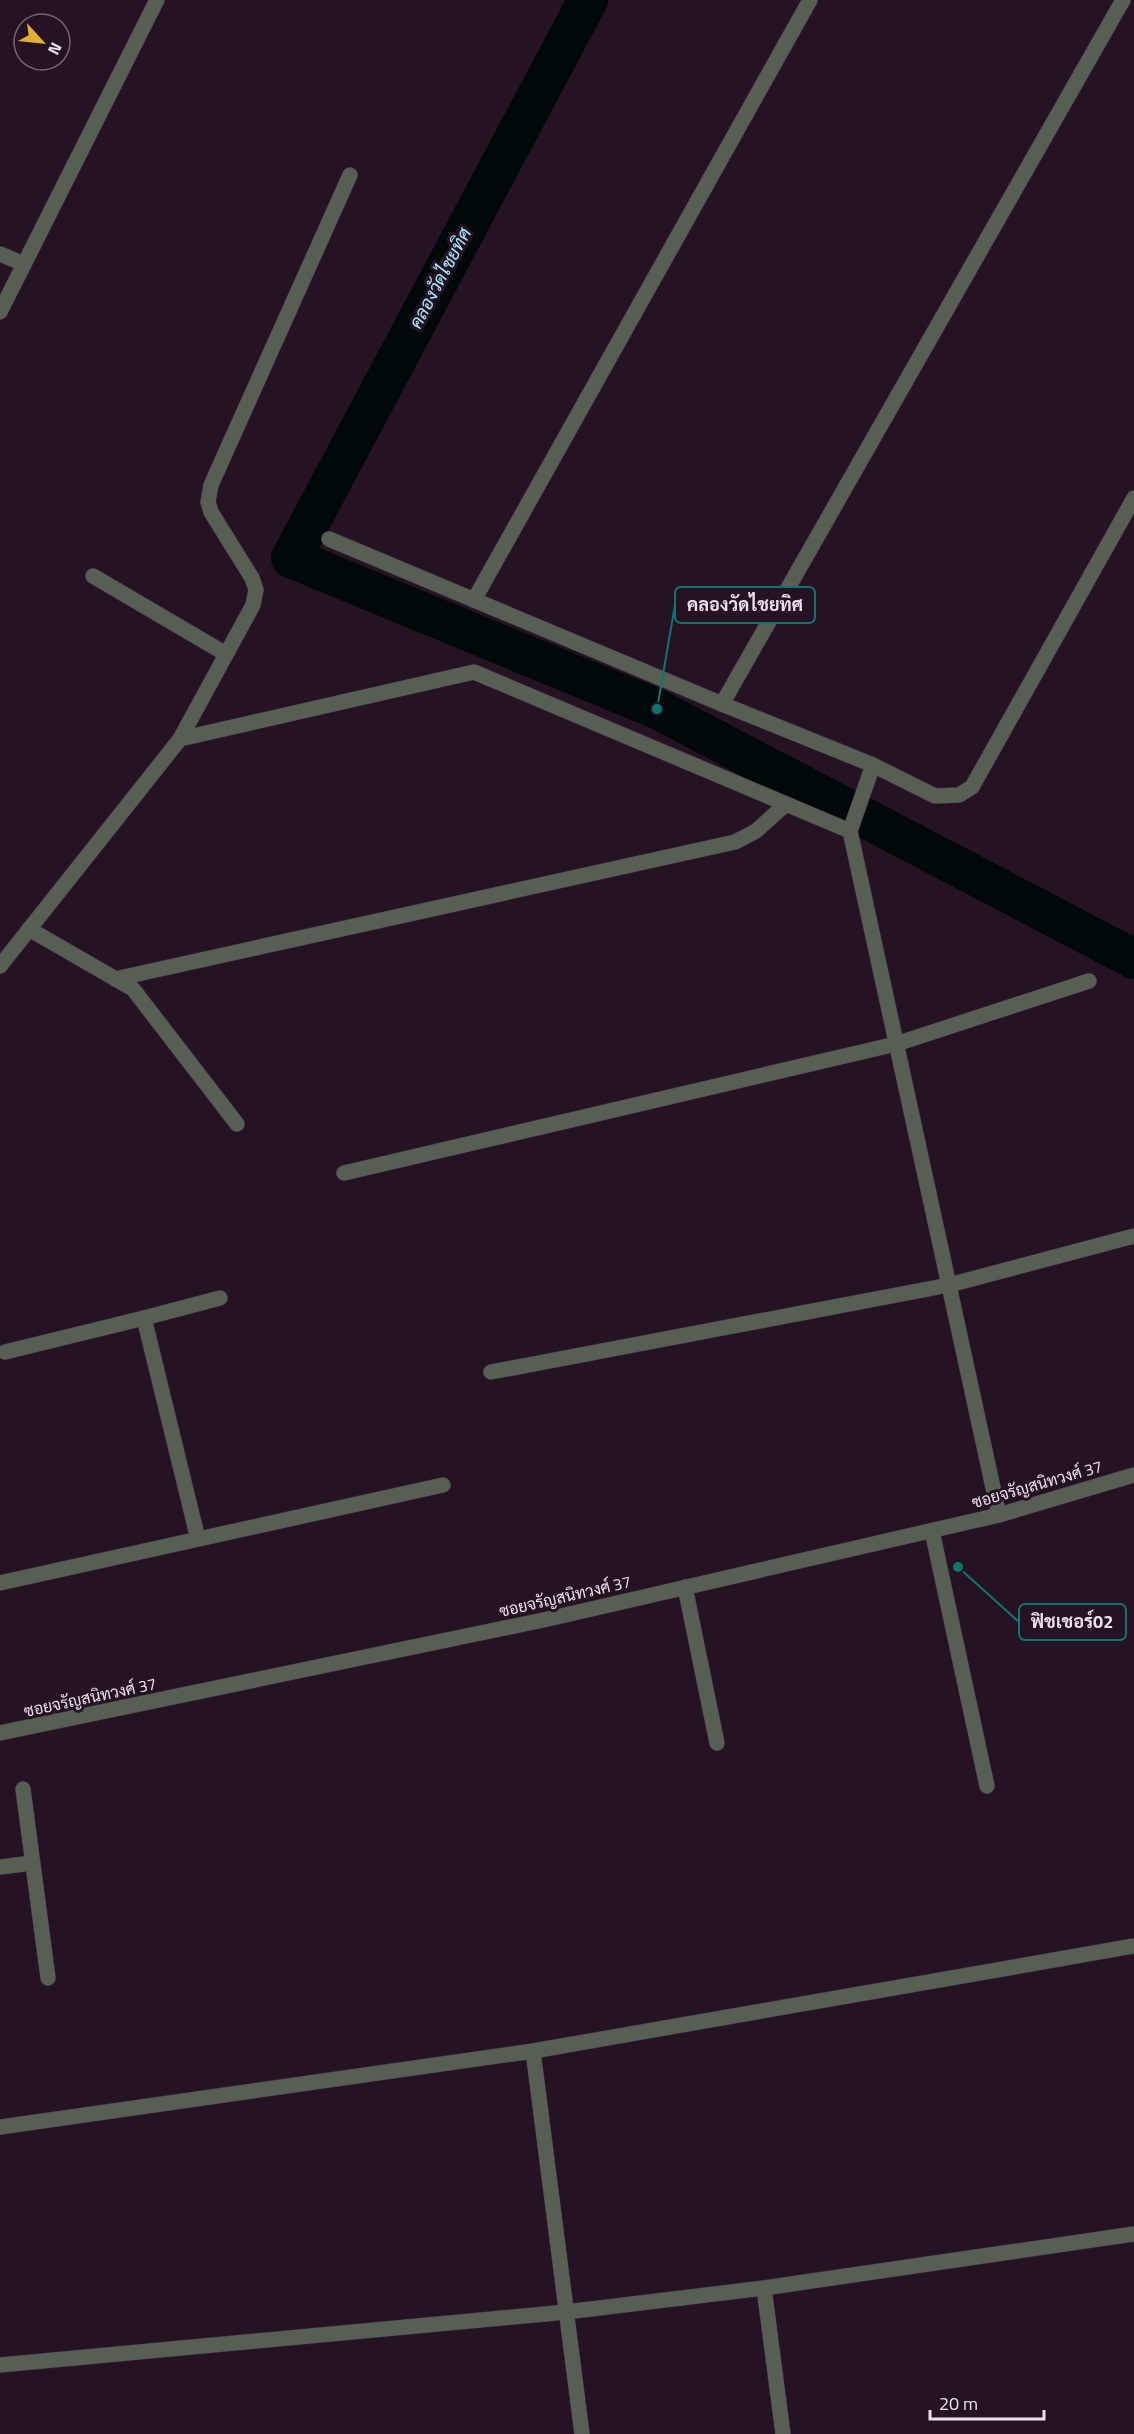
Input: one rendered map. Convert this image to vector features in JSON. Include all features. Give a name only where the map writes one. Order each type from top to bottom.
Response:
[{"type":"street","points":[[0,312],[157,0]]},
{"type":"street","points":[[474,600],[810,0]]},
{"type":"street","points":[[722,704],[1123,0]]},
{"type":"street","points":[[0,966],[180,739],[253,605],[256,590],[252,579],[211,512],[208,502],[211,485],[350,175]]},
{"type":"street","points":[[0,254],[24,264]]},
{"type":"street","points":[[329,539],[873,765],[935,796],[959,795],[972,787],[1134,498]]},
{"type":"street","points":[[93,576],[226,654]]},
{"type":"street","points":[[180,739],[474,672],[850,829]]},
{"type":"street","points":[[873,765],[850,829],[999,1515]]},
{"type":"street","points":[[116,979],[735,842],[756,831],[786,804]]},
{"type":"street","points":[[29,929],[133,989],[237,1124]]},
{"type":"street","points":[[344,1173],[896,1044],[1089,981]]},
{"type":"street","points":[[491,1372],[949,1285],[1134,1236]]},
{"type":"street","points":[[5,1352],[220,1298]]},
{"type":"street","points":[[144,1318],[198,1539]]},
{"type":"street","name":"ซอยจรัญสนิทวงศ์ 37","points":[[0,1733],[525,1624],[999,1515],[1134,1474]]},
{"type":"street","points":[[0,1582],[443,1485]]},
{"type":"street","points":[[932,1531],[987,1786]]},
{"type":"street","points":[[685,1587],[717,1743]]},
{"type":"street","points":[[23,1790],[48,1978]]},
{"type":"street","points":[[0,1867],[32,1863]]},
{"type":"street","points":[[0,2127],[533,2051],[1134,1946]]},
{"type":"street","points":[[533,2051],[582,2434]]},
{"type":"street","points":[[0,2365],[566,2312],[764,2288],[1134,2234]]},
{"type":"street","points":[[764,2288],[783,2434]]},
{"type":"waterway","name":"คลองวัดไชยทิศ","points":[[588,0],[291,558],[657,709],[1134,959]]},
{"type":"place","name":"คลองวัดไชยทิศ","points":[[657,709]]},
{"type":"place","name":"ฟิชเชอร์02","points":[[958,1567]]}]
